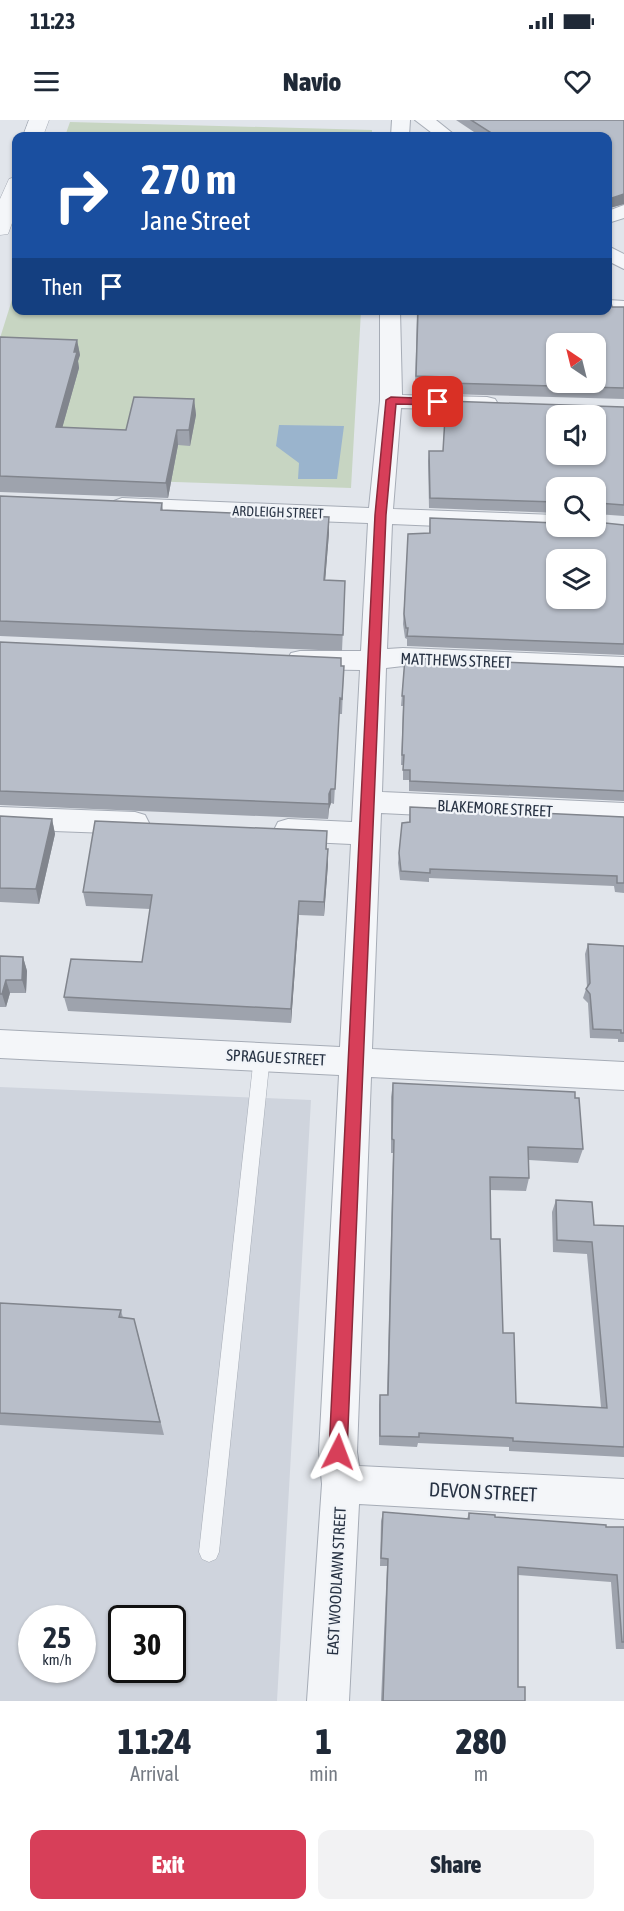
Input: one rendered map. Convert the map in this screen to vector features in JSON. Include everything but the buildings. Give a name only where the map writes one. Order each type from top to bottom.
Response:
[{"type":"street","points":[[424,120],[441,132]]},
{"type":"street","points":[[0,229],[12,194]]},
{"type":"street","name":"EAST WOODLAWN STREET","points":[[328,1701],[341,1484],[338,1452],[380,515],[391,400],[390,315]]},
{"type":"street","points":[[391,400],[507,404]]},
{"type":"street","name":"ARDLEIGH STREET","points":[[95,505],[546,523]]},
{"type":"street","name":"MATTHEWS STREET","points":[[273,659],[344,662],[416,657],[624,666]]},
{"type":"street","name":"BLAKEMORE STREET","points":[[262,829],[366,818],[624,814]]},
{"type":"street","points":[[0,818],[167,825]]},
{"type":"street","name":"SPRAGUE STREET","points":[[0,1044],[624,1076]]},
{"type":"street","name":"DEVON STREET","points":[[341,1484],[624,1499]]},
{"type":"lane","points":[[209,1552],[262,1056]]},
{"type":"shaded area","points":[[0,1087],[311,1100],[277,1701],[0,1701]]},
{"type":"green space","points":[[70,122],[372,130],[372,132],[66,132]]},
{"type":"green space","points":[[12,300],[12,315],[361,315],[351,488],[0,476],[0,338]]},
{"type":"water","points":[[279,425],[344,426],[337,479],[298,479],[299,463],[276,446]]},
{"type":"route","points":[[338,1452],[380,515],[391,400],[438,402]]}]
